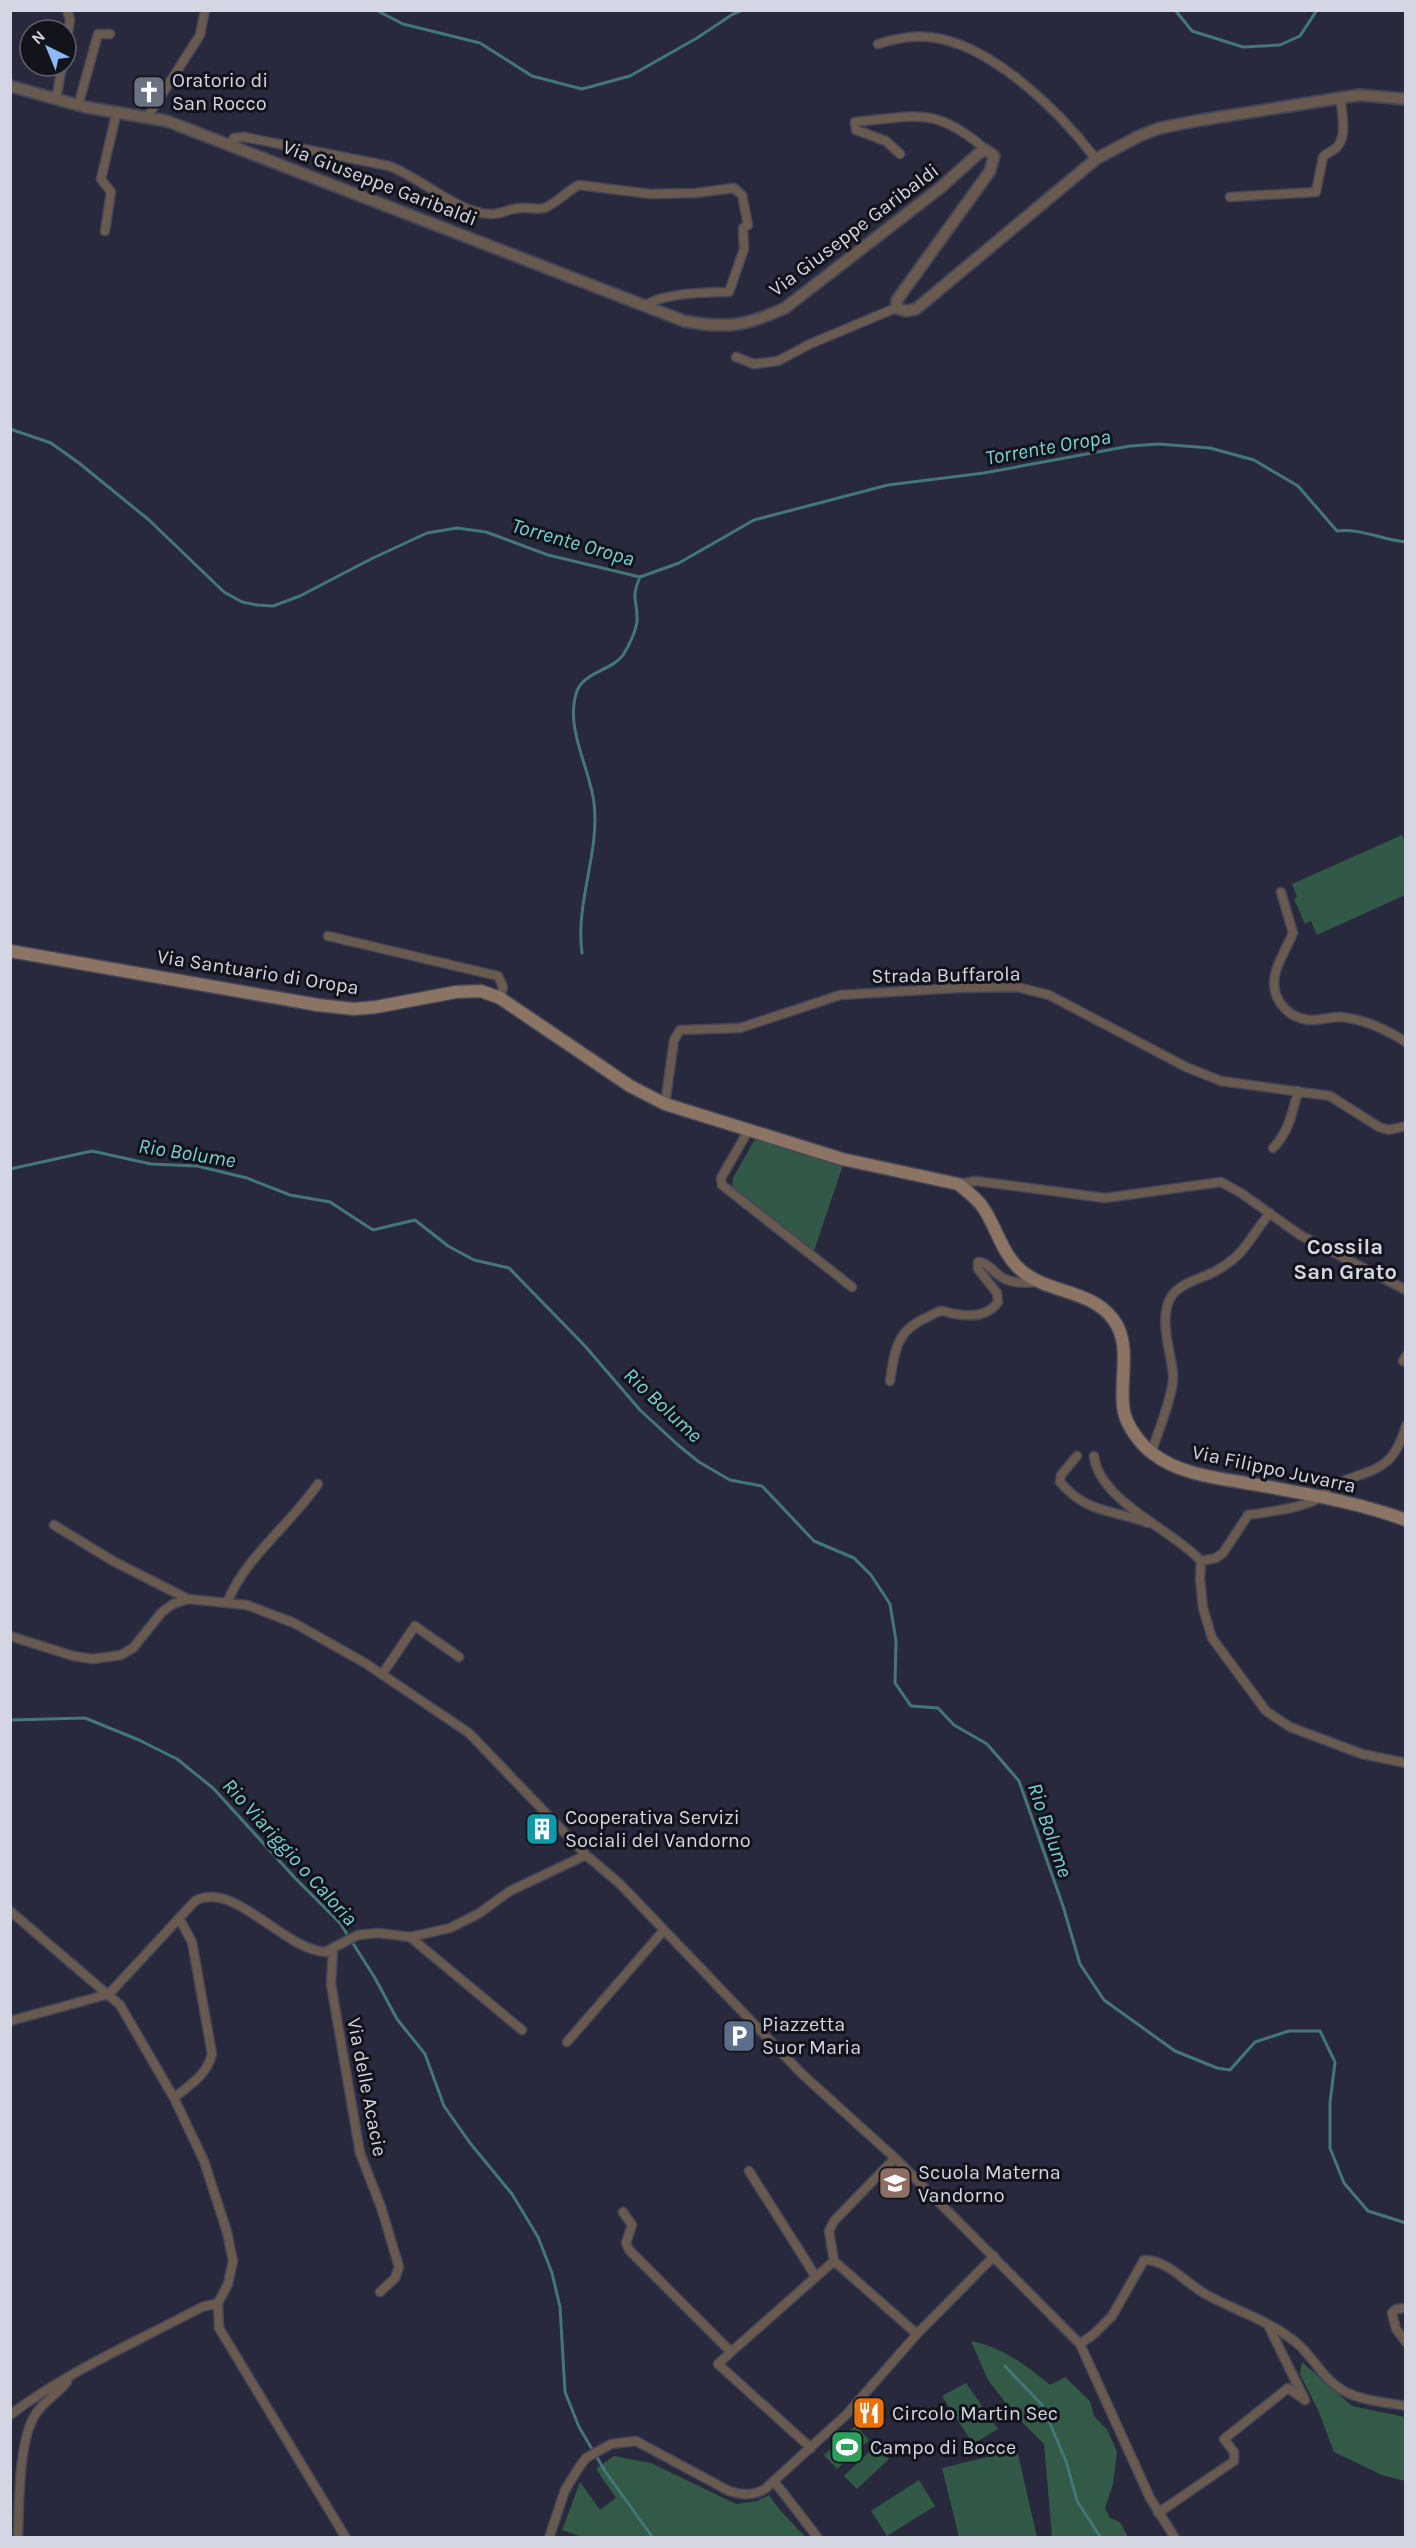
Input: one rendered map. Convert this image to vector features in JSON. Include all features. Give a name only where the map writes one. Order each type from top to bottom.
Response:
[{"type":"main road","name":"Via Santuario di Oropa","points":[[10,951],[318,1005],[354,1009],[456,992],[481,991],[500,998],[630,1086],[665,1104],[842,1158],[958,1184]]},
{"type":"main road","name":"Via Filippo Juvarra","points":[[958,1184],[984,1209],[1000,1242],[1020,1270],[1038,1282],[1093,1301],[1112,1318],[1121,1333],[1124,1413],[1134,1433],[1151,1453],[1179,1469],[1322,1497],[1406,1520]]},
{"type":"street","points":[[148,116],[200,35],[205,10]]},
{"type":"street","points":[[78,106],[98,34],[110,34]]},
{"type":"street","points":[[878,44],[908,37],[931,37],[954,44],[998,64],[1028,87],[1082,141],[1096,159]]},
{"type":"street","points":[[56,99],[60,78]]},
{"type":"street","name":"Via Giuseppe Garibaldi","points":[[10,86],[78,106],[168,121],[644,306],[684,321],[716,327],[741,324],[785,308],[986,150]]},
{"type":"street","points":[[736,357],[754,364],[778,361],[810,344],[896,308],[906,311],[916,309],[1096,159],[1139,136],[1160,128],[1359,95],[1406,99]]},
{"type":"street","points":[[1230,197],[1316,192],[1323,157],[1336,149],[1341,138],[1343,120],[1340,98]]},
{"type":"street","points":[[105,231],[111,192],[101,179],[117,111]]},
{"type":"street","points":[[896,308],[897,300],[990,171],[994,156],[951,124],[925,116],[855,122],[856,130],[886,141],[900,154]]},
{"type":"street","points":[[230,144],[234,138],[244,138],[389,166],[404,171],[421,184],[477,212],[490,215],[518,207],[543,208],[579,185],[650,194],[696,193],[734,188],[742,195],[748,225],[743,228],[744,249],[729,292],[703,293],[652,301],[644,306]]},
{"type":"street","points":[[1281,892],[1293,933],[1276,972],[1275,992],[1282,1007],[1291,1015],[1310,1020],[1342,1017],[1375,1026],[1406,1042]]},
{"type":"street","points":[[328,936],[498,976],[503,987],[500,998]]},
{"type":"street","name":"Strada Buffarola","points":[[665,1104],[674,1040],[680,1030],[740,1028],[840,995],[1017,987],[1049,995],[1186,1067],[1221,1081],[1330,1096],[1379,1127],[1389,1130],[1406,1126]]},
{"type":"street","points":[[1273,1148],[1288,1127],[1298,1091]]},
{"type":"street","points":[[748,1131],[721,1178],[722,1185],[852,1287]]},
{"type":"street","name":"Via Santuario di Oropa","points":[[958,1184],[976,1181],[1105,1198],[1221,1182],[1300,1235],[1406,1290]]},
{"type":"street","points":[[1151,1453],[1174,1377],[1167,1338],[1167,1310],[1171,1297],[1189,1283],[1236,1259],[1245,1250],[1259,1226],[1270,1213]]},
{"type":"street","name":"Via Filippo Juvarra","points":[[890,1382],[895,1351],[902,1336],[914,1323],[942,1311],[973,1315],[993,1309],[998,1302],[997,1293],[978,1269],[978,1262],[986,1264],[1000,1277],[1010,1281],[1038,1282]]},
{"type":"street","points":[[1406,1356],[1403,1361],[1406,1362]]},
{"type":"street","points":[[1202,1561],[1216,1558],[1223,1553],[1248,1515],[1285,1509],[1322,1497],[1331,1487],[1369,1473],[1384,1464],[1400,1444],[1406,1426]]},
{"type":"street","points":[[1077,1456],[1061,1475],[1060,1482],[1065,1488],[1095,1510],[1140,1520],[1162,1529]]},
{"type":"street","points":[[1094,1456],[1095,1467],[1122,1500],[1191,1550],[1202,1561]]},
{"type":"street","points":[[227,1603],[234,1586],[301,1508],[318,1484]]},
{"type":"street","points":[[54,1525],[113,1561],[188,1599],[247,1605],[294,1623],[383,1673],[482,1744],[586,1855],[620,1884],[802,2074],[895,2158],[1080,2344],[1158,2513],[1175,2538]]},
{"type":"street","points":[[1202,1561],[1200,1579],[1203,1608],[1212,1638],[1266,1711],[1290,1727],[1362,1754],[1406,1763]]},
{"type":"street","points":[[10,1636],[73,1656],[93,1659],[121,1655],[142,1639],[162,1612],[173,1604],[188,1599]]},
{"type":"street","points":[[383,1673],[415,1626],[459,1657]]},
{"type":"street","points":[[10,2021],[109,1994],[195,1901],[205,1895],[215,1895],[230,1900],[302,1947],[315,1952],[325,1952],[358,1935],[378,1933],[410,1937],[437,1933],[463,1923],[510,1891],[586,1855]]},
{"type":"street","points":[[10,1911],[120,2005],[174,2098],[204,2161],[227,2232],[233,2261],[228,2284],[218,2304],[219,2328],[346,2538]]},
{"type":"street","points":[[174,2098],[201,2076],[209,2066],[212,2054],[192,1942],[179,1918]]},
{"type":"street","points":[[567,2042],[664,1930]]},
{"type":"street","points":[[410,1937],[522,2030]]},
{"type":"street","name":"Via delle Acacie","points":[[333,1949],[331,1984],[360,2153],[381,2207],[399,2267],[395,2278],[380,2292]]},
{"type":"street","points":[[895,2158],[834,2221],[829,2231],[834,2261],[917,2334]]},
{"type":"street","points":[[749,2171],[816,2277]]},
{"type":"street","points":[[622,2212],[632,2224],[626,2243],[629,2250],[731,2352]]},
{"type":"street","points":[[549,2538],[565,2490],[586,2458],[602,2447],[636,2441],[729,2491],[744,2495],[756,2494],[774,2481],[847,2414],[917,2334],[994,2256]]},
{"type":"street","points":[[1080,2344],[1112,2316],[1144,2260],[1156,2260],[1205,2294],[1266,2322],[1299,2345],[1330,2382],[1343,2390],[1354,2396],[1406,2406]]},
{"type":"street","points":[[811,2448],[718,2364],[834,2261]]},
{"type":"street","points":[[10,2415],[30,2400],[70,2377],[202,2307],[218,2304]]},
{"type":"street","points":[[1406,2307],[1396,2309],[1392,2313],[1396,2329],[1406,2342]]},
{"type":"street","points":[[1158,2513],[1234,2461],[1234,2452],[1224,2439],[1288,2388],[1305,2400],[1266,2322]]},
{"type":"street","points":[[18,2538],[21,2476],[30,2426],[36,2413],[70,2377]]},
{"type":"street","points":[[774,2481],[818,2538]]},
{"type":"green space","points":[[1402,835],[1405,843],[1405,895],[1317,935],[1311,921],[1305,924],[1294,899],[1297,897],[1292,884]]},
{"type":"green space","points":[[755,1139],[843,1165],[814,1251],[732,1187],[733,1178]]},
{"type":"green space","points":[[971,2341],[1013,2358],[1050,2385],[1065,2377],[1090,2401],[1094,2416],[1108,2431],[1117,2452],[1113,2484],[1105,2508],[1110,2518],[1120,2522],[1128,2537],[1052,2537],[1044,2444],[1015,2415],[988,2380]]},
{"type":"green space","points":[[1302,2362],[1352,2406],[1405,2417],[1405,2481],[1382,2475],[1334,2452],[1318,2410],[1300,2374]]},
{"type":"green space","points":[[966,2383],[998,2429],[973,2444],[942,2396]]},
{"type":"green space","name":"Campo di Bocce","points":[[856,2425],[869,2440],[837,2469],[824,2455]]},
{"type":"green space","name":"Campo di Bocce","points":[[876,2445],[889,2459],[857,2489],[844,2476]]},
{"type":"green space","points":[[1017,2450],[1037,2537],[959,2537],[942,2468]]},
{"type":"green space","points":[[614,2456],[651,2463],[736,2504],[757,2501],[769,2495],[805,2537],[585,2538],[562,2530],[580,2482],[600,2510],[616,2498],[596,2469]]},
{"type":"green space","points":[[919,2480],[935,2506],[887,2536],[871,2511]]},
{"type":"waterway","points":[[376,10],[403,24],[480,43],[532,76],[582,89],[630,76],[743,10]]},
{"type":"waterway","points":[[1175,10],[1192,31],[1243,47],[1280,45],[1300,36],[1317,10]]},
{"type":"waterway","name":"Torrente Oropa","points":[[10,429],[51,443],[149,520],[224,592],[242,602],[257,605],[273,606],[300,596],[427,533],[457,528],[486,532],[548,555],[640,577],[679,563],[754,520],[888,485],[984,473],[1130,446],[1159,444],[1210,448],[1254,460],[1298,486],[1337,531],[1355,531],[1406,542]]},
{"type":"waterway","points":[[582,953],[582,916],[595,822],[592,790],[576,733],[574,705],[577,691],[586,679],[613,664],[628,647],[636,625],[635,595],[640,577]]},
{"type":"waterway","name":"Rio Bolume","points":[[10,1169],[92,1151],[151,1164],[197,1166],[247,1178],[290,1195],[330,1202],[373,1230],[415,1220],[448,1246],[474,1260],[509,1268],[585,1346],[640,1410],[678,1445],[699,1462],[730,1480],[762,1486],[814,1541],[854,1558],[871,1575],[890,1604],[896,1641],[895,1683],[911,1706],[938,1708],[954,1725],[987,1744],[1019,1781],[1063,1906],[1080,1964],[1104,2000],[1175,2051],[1217,2068],[1230,2070],[1255,2042],[1289,2031],[1320,2031],[1335,2062],[1330,2103],[1330,2148],[1344,2183],[1368,2211],[1406,2223]]},
{"type":"waterway","name":"Rio Viariggio o Caloria","points":[[10,1720],[85,1718],[139,1740],[177,1759],[213,1788],[295,1878],[340,1923],[375,1978],[397,2019],[425,2054],[444,2106],[470,2143],[512,2194],[538,2237],[552,2273],[560,2307],[565,2392],[579,2427],[605,2471],[653,2538]]},
{"type":"waterway","points":[[1005,2366],[1042,2405],[1066,2461],[1077,2501],[1101,2538]]},
{"type":"place","name":"Oratorio di San Rocco","points":[[149,92]]},
{"type":"place","name":"Cooperativa Servizi Sociali del Vandorno","points":[[542,1829]]},
{"type":"place","name":"Piazzetta Suor Maria","points":[[739,2036]]},
{"type":"place","name":"Scuola Materna Vandorno","points":[[895,2183]]},
{"type":"place","name":"Circolo Martin Sec","points":[[869,2413]]},
{"type":"place","name":"Campo di Bocce","points":[[847,2447]]},
{"type":"district","name":"Cossila San Grato","points":[[1345,1260]]}]
